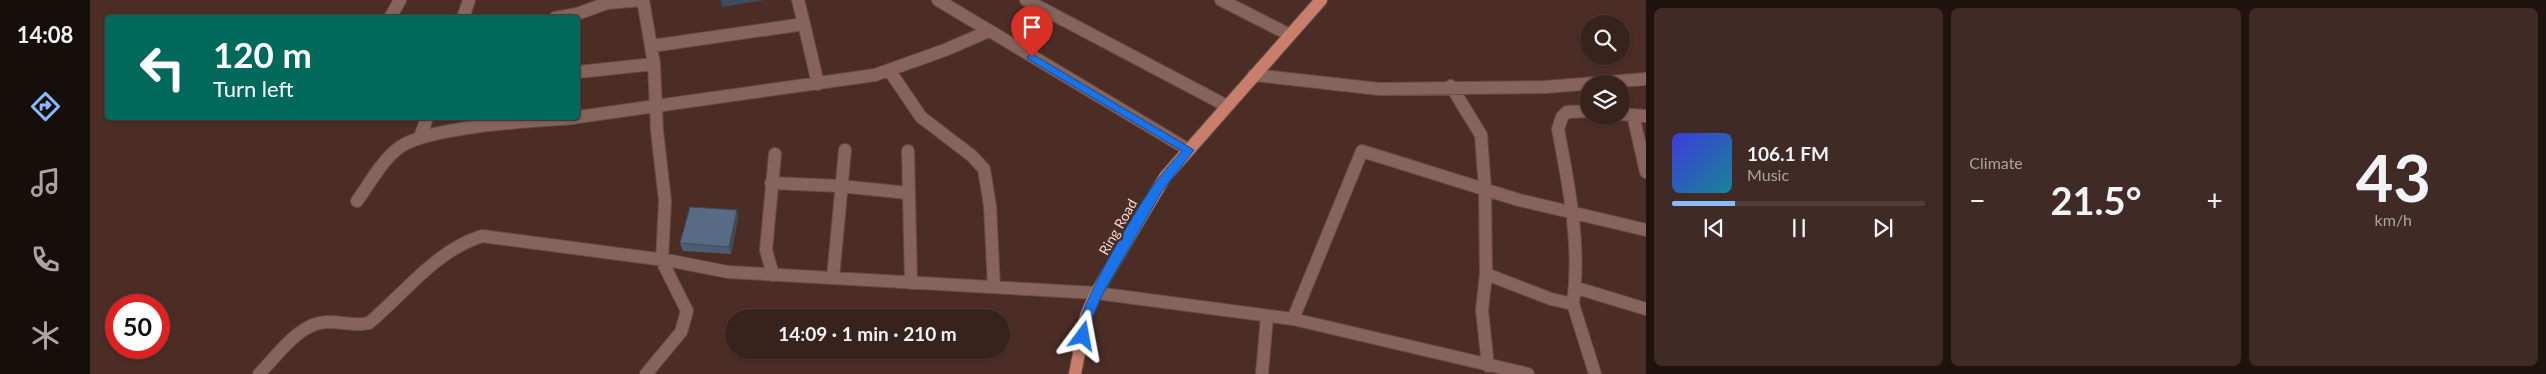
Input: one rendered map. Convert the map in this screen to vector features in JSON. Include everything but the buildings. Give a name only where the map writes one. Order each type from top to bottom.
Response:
[{"type":"main road","name":"Ring Road","points":[[1075,374],[1086,316],[1096,293],[1151,198],[1165,177],[1321,0]]},
{"type":"street","points":[[392,15],[400,0]]},
{"type":"street","points":[[464,15],[469,0]]},
{"type":"street","points":[[572,15],[607,3],[643,0],[654,64],[655,108],[665,201],[662,261],[687,311],[686,322],[681,332],[646,374]]},
{"type":"street","points":[[798,0],[818,84]]},
{"type":"street","points":[[1026,0],[1227,106]]},
{"type":"street","points":[[1221,0],[1290,35]]},
{"type":"street","points":[[943,1],[989,31],[1189,150]]},
{"type":"street","points":[[652,46],[804,24]]},
{"type":"street","points":[[580,117],[655,108],[818,84],[889,70],[945,50],[989,31]]},
{"type":"street","points":[[580,72],[654,64]]},
{"type":"street","points":[[889,70],[911,105],[928,124],[961,148],[984,168],[989,185],[994,287]]},
{"type":"street","points":[[1254,75],[1338,86],[1379,89],[1451,86],[1545,87],[1646,79]]},
{"type":"street","points":[[1451,86],[1472,117],[1481,135],[1485,189],[1486,274],[1482,310],[1488,366]]},
{"type":"street","points":[[1580,111],[1567,112],[1562,117],[1558,129],[1573,214],[1576,288],[1573,304],[1594,374]]},
{"type":"street","points":[[1630,114],[1646,116]]},
{"type":"street","points":[[420,137],[426,120]]},
{"type":"street","points":[[357,201],[400,147],[420,137],[553,120]]},
{"type":"street","points":[[1630,123],[1646,172]]},
{"type":"street","points":[[833,278],[840,186],[845,150]]},
{"type":"street","points":[[908,150],[911,283]]},
{"type":"street","points":[[1293,319],[1362,151],[1573,214],[1646,230]]},
{"type":"street","points":[[773,275],[766,250],[775,154]]},
{"type":"street","points":[[771,183],[840,186],[908,193]]},
{"type":"street","points":[[259,374],[295,338],[312,325],[325,322],[358,326],[369,322],[445,254],[482,236],[728,272],[1096,293],[1293,319],[1528,374]]},
{"type":"street","points":[[1486,274],[1551,299],[1573,304]]},
{"type":"street","points":[[1576,288],[1646,309]]},
{"type":"street","points":[[1262,374],[1267,316]]},
{"type":"route","points":[[1032,57],[1189,150],[1165,177],[1151,198],[1144,214],[1096,293],[1086,316],[1083,336]]}]
